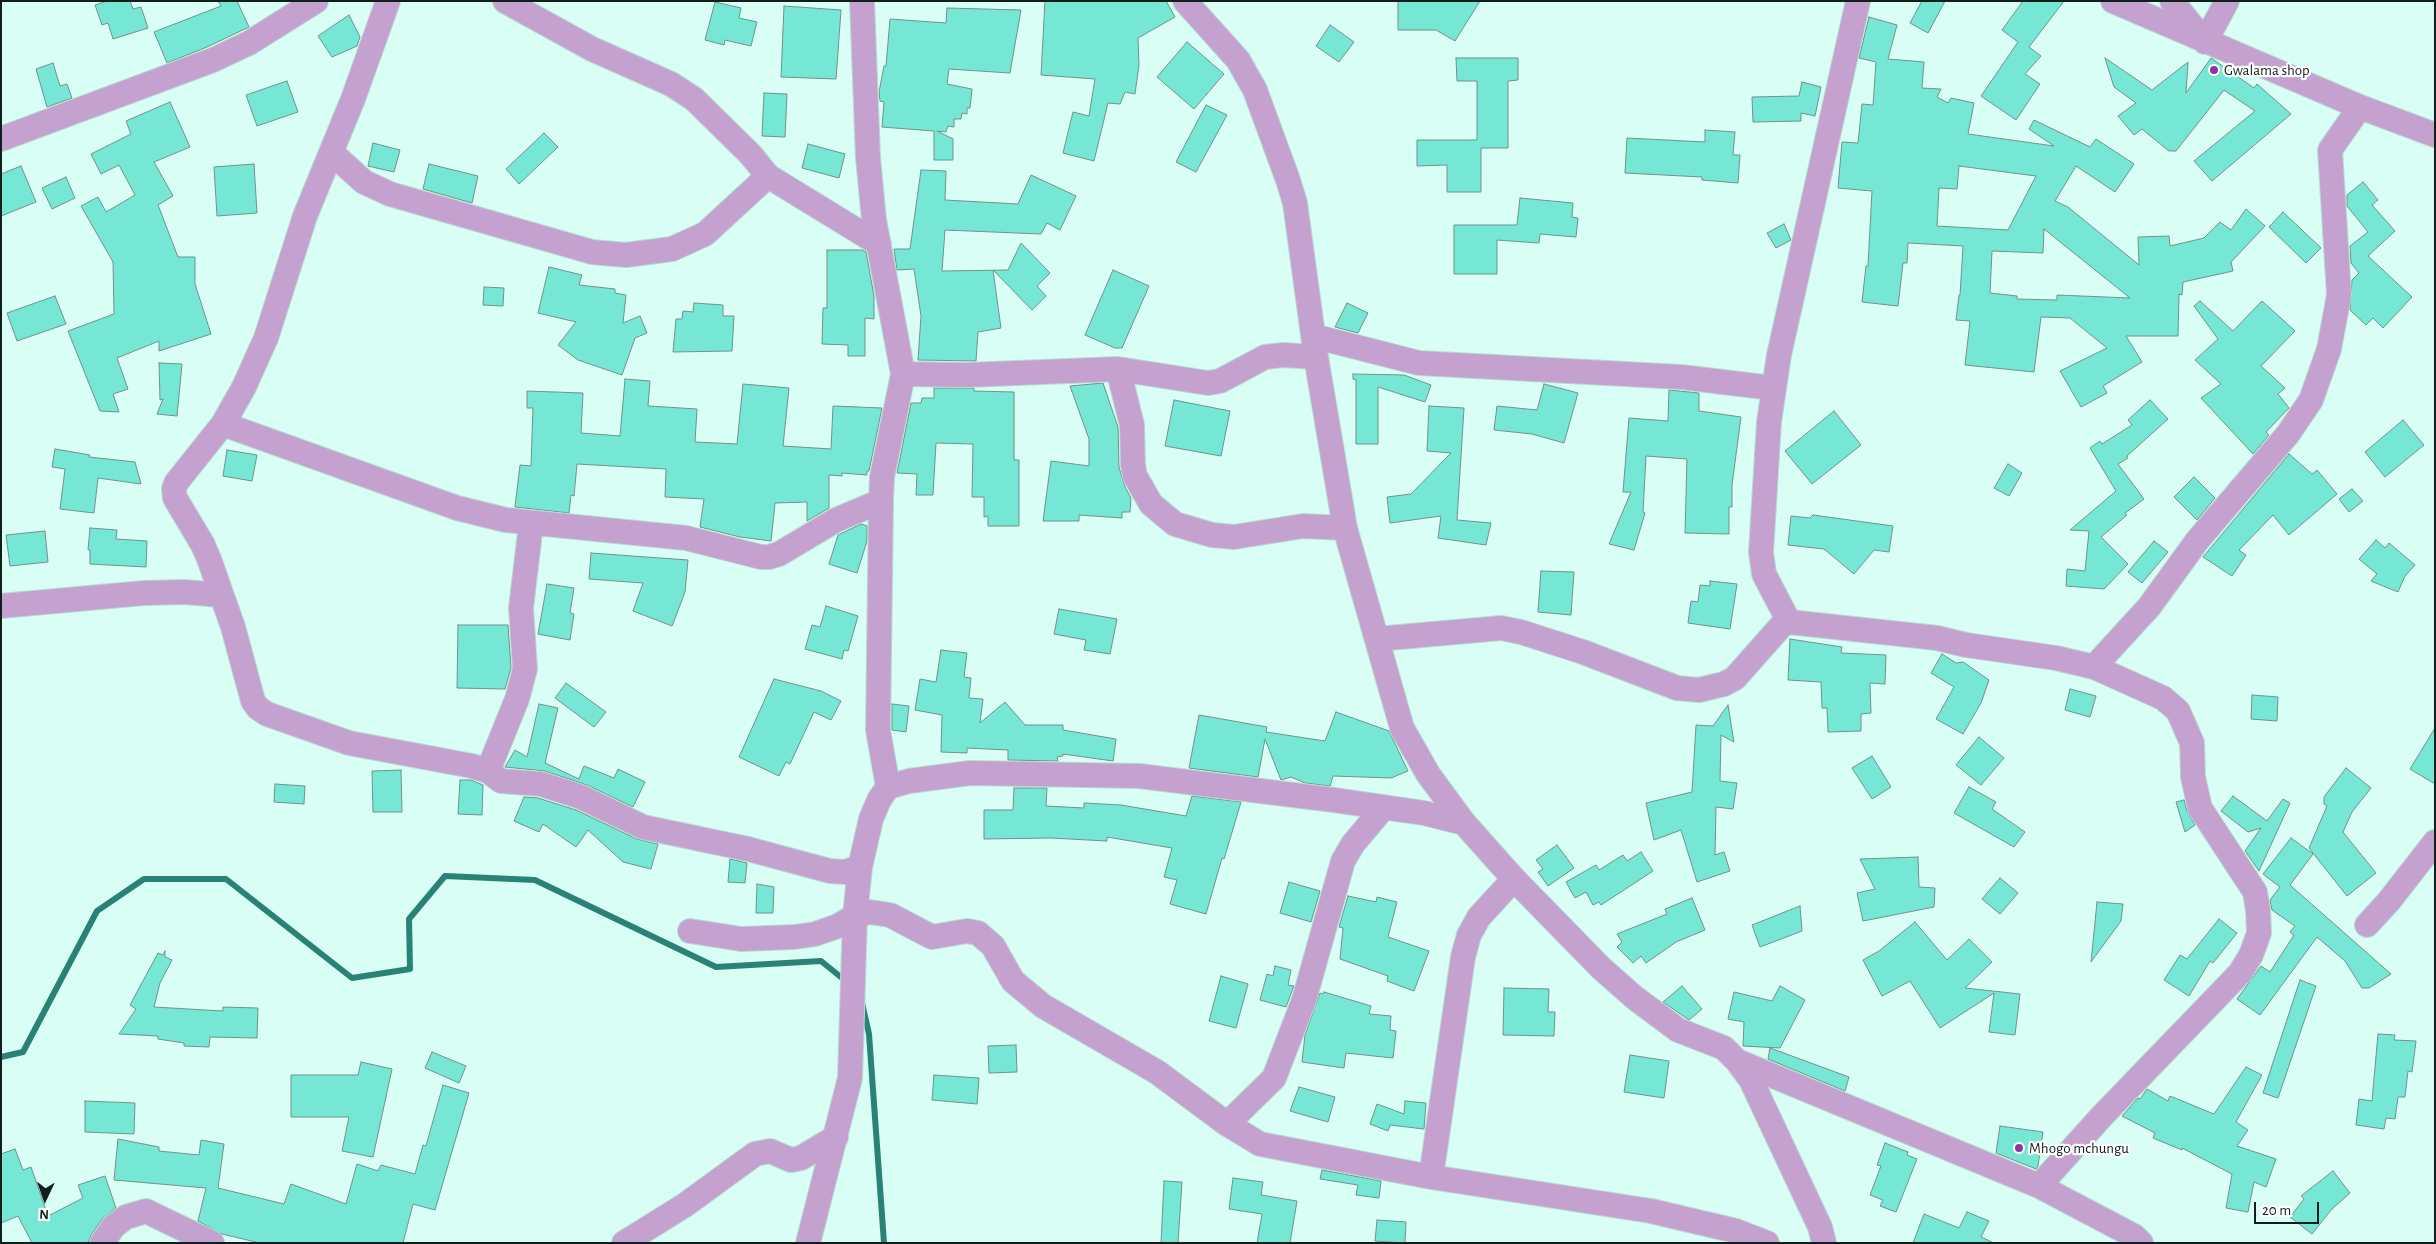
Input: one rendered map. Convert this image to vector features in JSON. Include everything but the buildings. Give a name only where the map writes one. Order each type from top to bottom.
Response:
[{"type":"street","points":[[1,139],[213,60],[249,43],[316,1]]},
{"type":"street","points":[[388,1],[332,154],[305,216],[266,338],[244,388],[223,424],[182,475],[174,489],[175,498],[203,545],[233,627],[253,701],[267,714],[349,743],[488,771],[501,781],[541,784],[580,797],[643,827],[748,849],[830,872],[845,872],[860,867]]},
{"type":"street","points":[[505,1],[592,49],[671,84],[694,100],[751,155],[768,176],[879,244]]},
{"type":"street","points":[[862,1],[868,158],[879,244],[902,374],[882,477],[881,502],[878,730],[888,787]]},
{"type":"street","points":[[1185,1],[1238,60],[1255,90],[1295,203],[1315,347],[1345,528],[1402,728],[1428,774],[1464,823],[1514,879],[1601,968],[1635,998],[1678,1030],[1724,1048],[1737,1061],[1751,1080],[1820,1227],[1824,1243]]},
{"type":"street","points":[[1789,622],[1764,574],[1761,552],[1773,388],[1807,224],[1858,1]]},
{"type":"street","points":[[2114,1],[2205,42],[2360,107],[2435,135]]},
{"type":"street","points":[[2172,1],[2205,42]]},
{"type":"street","points":[[2205,42],[2227,1]]},
{"type":"street","points":[[2094,667],[2149,607],[2197,541],[2288,434],[2311,400],[2329,349],[2339,295],[2330,150],[2360,107]]},
{"type":"street","points":[[332,154],[364,182],[390,194],[592,252],[626,255],[672,249],[705,234],[768,176]]},
{"type":"street","points":[[902,374],[967,375],[1118,369],[1208,383],[1220,381],[1265,357],[1283,355],[1315,347],[1419,363],[1681,377],[1773,388]]},
{"type":"street","points":[[1118,369],[1132,425],[1132,466],[1135,476],[1151,504],[1175,524],[1212,535],[1234,537],[1303,526],[1345,528]]},
{"type":"street","points":[[223,424],[456,508],[531,524],[686,538],[769,557],[791,548],[836,520],[881,502]]},
{"type":"street","points":[[488,771],[517,699],[525,669],[521,608],[531,524]]},
{"type":"street","points":[[1,606],[144,593],[184,592],[221,595]]},
{"type":"street","points":[[1378,639],[1501,628],[1521,632],[1583,652],[1677,688],[1699,690],[1724,684],[1735,678],[1782,625],[1789,622],[1937,638],[1974,647],[2056,658],[2094,667],[2163,698],[2178,711],[2192,743],[2193,777],[2200,808],[2255,892],[2259,933],[2251,955],[2240,973],[2102,1116],[2039,1186]]},
{"type":"street","points":[[808,1243],[850,1078],[855,916],[860,867],[871,819],[879,800],[888,787],[909,781],[970,773],[1011,772],[1139,776],[1384,807],[1464,823]]},
{"type":"street","points":[[1227,1124],[1274,1078],[1304,1000],[1343,861],[1353,844],[1384,807]]},
{"type":"street","points":[[2367,925],[2389,901],[2435,842]]},
{"type":"street","points":[[1430,1177],[1460,977],[1469,935],[1479,917],[1514,879]]},
{"type":"street","points":[[690,931],[741,939],[795,937],[815,934],[838,926],[855,916],[870,912],[880,912],[932,937],[966,931],[978,934],[993,946],[1013,981],[1037,1001],[1158,1072],[1227,1124],[1260,1144],[1430,1177],[1651,1210],[1736,1231],[1767,1243]]},
{"type":"street","points":[[1737,1061],[2039,1186],[2134,1236],[2141,1243]]},
{"type":"street","points":[[624,1243],[685,1205],[755,1154],[770,1151],[791,1160],[802,1158],[836,1137]]},
{"type":"street","points":[[102,1243],[114,1226],[126,1217],[146,1210],[212,1243]]},
{"type":"waterway","points":[[1,1057],[23,1052],[97,911],[144,879],[226,879],[352,978],[410,969],[409,919],[445,876],[535,880],[716,967],[821,961],[847,982]]},
{"type":"waterway","points":[[862,1003],[869,1034],[884,1243]]},
{"type":"place","name":"Gwalama shop","points":[[2214,70]]},
{"type":"place","name":"Mhogo mchungu","points":[[2019,1148]]}]
